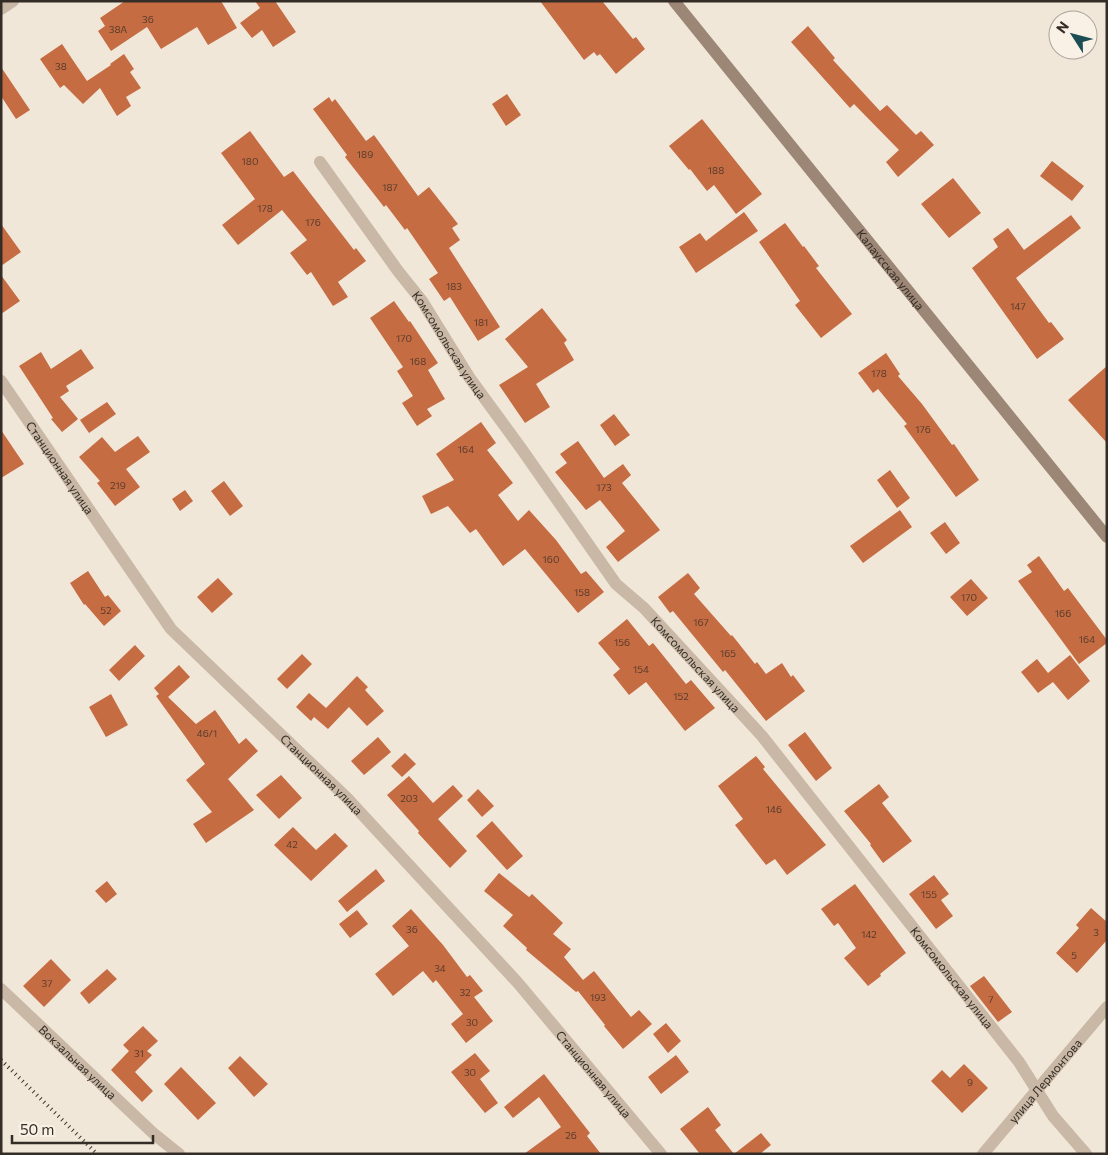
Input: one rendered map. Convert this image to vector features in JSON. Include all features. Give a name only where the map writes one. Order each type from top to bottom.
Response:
[{"type":"street","points":[[1,9],[14,1]]},
{"type":"street","name":"Калаусская улица","points":[[674,1],[1107,537]]},
{"type":"street","name":"Комсомольская улица","points":[[320,162],[398,271],[422,301],[470,377],[616,584],[644,608],[762,736],[1019,1062],[1052,1116],[1086,1154]]},
{"type":"street","name":"Станционная улица","points":[[1,381],[171,629],[347,798],[518,983],[661,1154]]},
{"type":"street","name":"Вокзальная улица","points":[[1,989],[154,1134],[179,1154]]},
{"type":"street","name":"улица Лермонтова","points":[[983,1154],[1107,1007]]},
{"type":"building","points":[[125,1],[221,1],[237,28],[208,45],[197,27],[161,49],[147,27],[111,51],[98,31],[105,26],[100,18]]},
{"type":"building","points":[[255,1],[275,1],[296,32],[273,47],[262,30],[252,38],[240,23],[260,8]]},
{"type":"building","points":[[540,1],[602,1],[633,39],[636,37],[645,49],[616,74],[600,54],[597,56],[594,52],[584,60]]},
{"type":"building","points":[[808,26],[835,58],[833,60],[880,111],[887,105],[916,135],[921,131],[934,145],[898,177],[886,162],[899,150],[854,104],[850,108],[791,42]]},
{"type":"building","points":[[62,44],[87,81],[124,54],[134,69],[130,72],[141,88],[126,97],[131,106],[117,116],[100,88],[83,104],[64,85],[60,88],[40,59]]},
{"type":"building","points":[[1,67],[30,110],[16,119],[1,96]]},
{"type":"building","points":[[507,94],[521,115],[506,126],[492,104]]},
{"type":"building","points":[[329,97],[332,102],[335,99],[366,141],[374,135],[418,196],[429,187],[458,224],[452,228],[460,240],[449,248],[500,327],[478,341],[450,297],[444,301],[429,279],[438,273],[407,228],[405,230],[386,205],[384,207],[345,157],[347,155],[313,109]]},
{"type":"building","points":[[702,119],[762,194],[736,214],[714,185],[707,191],[669,146]]},
{"type":"building","points":[[250,131],[284,177],[293,171],[354,250],[356,248],[366,261],[338,282],[348,297],[333,306],[311,272],[307,275],[290,253],[307,240],[282,210],[238,245],[222,225],[255,199],[221,153]]},
{"type":"building","points":[[1052,161],[1084,186],[1072,201],[1040,176]]},
{"type":"building","points":[[953,178],[981,213],[949,238],[921,204]]},
{"type":"building","points":[[744,212],[758,231],[696,273],[679,247],[700,233],[706,241]]},
{"type":"building","points":[[1071,215],[1081,228],[1016,278],[1049,323],[1051,322],[1064,339],[1037,359],[972,268],[998,247],[993,239],[1008,228],[1024,250]]},
{"type":"building","points":[[785,223],[819,266],[816,268],[852,314],[821,338],[795,305],[800,301],[759,242]]},
{"type":"building","points":[[1,224],[21,252],[1,266]]},
{"type":"building","points":[[1,275],[20,301],[1,314]]},
{"type":"building","points":[[394,301],[438,363],[428,370],[445,399],[427,409],[432,416],[417,426],[402,403],[413,396],[397,371],[403,367],[370,318]]},
{"type":"building","points":[[542,308],[567,340],[564,343],[574,360],[536,384],[550,407],[525,423],[499,385],[528,367],[505,339]]},
{"type":"building","points":[[81,349],[94,368],[66,386],[69,391],[60,397],[78,419],[62,432],[51,419],[53,418],[19,366],[41,352],[51,369]]},
{"type":"building","points":[[886,353],[900,374],[898,376],[922,404],[952,445],[954,444],[979,480],[956,497],[904,426],[907,424],[878,389],[873,393],[858,373]]},
{"type":"building","points":[[1107,366],[1107,443],[1068,400]]},
{"type":"building","points":[[107,402],[116,414],[89,433],[80,420]]},
{"type":"building","points":[[614,414],[630,435],[615,446],[600,425]]},
{"type":"building","points":[[481,422],[496,443],[487,450],[513,483],[498,495],[518,521],[529,510],[556,540],[581,574],[586,571],[604,592],[578,613],[525,549],[503,566],[476,529],[470,533],[448,506],[431,514],[422,496],[454,480],[436,454]]},
{"type":"building","points":[[1,430],[24,464],[1,478]]},
{"type":"building","points":[[138,436],[150,452],[126,469],[140,487],[115,506],[97,483],[100,481],[79,457],[102,437],[115,452]]},
{"type":"building","points":[[578,441],[604,478],[623,464],[631,475],[622,483],[660,530],[618,562],[606,547],[625,531],[600,500],[586,510],[555,472],[567,463],[560,454]]},
{"type":"building","points":[[890,470],[910,498],[897,508],[877,480]]},
{"type":"building","points":[[224,481],[243,506],[230,516],[211,491]]},
{"type":"building","points":[[185,490],[193,501],[180,511],[172,499]]},
{"type":"building","points":[[900,510],[912,527],[863,563],[850,546]]},
{"type":"building","points":[[945,522],[960,543],[946,554],[930,533]]},
{"type":"building","points":[[1039,556],[1064,591],[1068,588],[1107,640],[1107,643],[1079,664],[1018,581],[1032,572],[1027,565]]},
{"type":"building","points":[[88,571],[105,597],[108,595],[121,611],[104,626],[84,605],[70,583]]},
{"type":"building","points":[[688,573],[700,588],[694,594],[732,635],[755,664],[757,662],[766,674],[782,663],[791,677],[793,675],[805,691],[766,721],[725,670],[723,672],[673,611],[670,613],[658,597]]},
{"type":"building","points":[[218,578],[233,594],[212,613],[197,597]]},
{"type":"building","points":[[971,579],[988,598],[967,616],[950,597]]},
{"type":"building","points":[[627,619],[649,646],[653,643],[686,684],[691,680],[715,708],[685,731],[646,682],[629,695],[613,675],[620,669],[598,643]]},
{"type":"building","points":[[135,645],[145,656],[119,681],[109,670]]},
{"type":"building","points":[[302,654],[312,664],[287,689],[277,679]]},
{"type":"building","points":[[1070,655],[1090,681],[1068,700],[1053,682],[1038,693],[1021,672],[1037,659],[1048,673]]},
{"type":"building","points":[[179,665],[190,677],[168,697],[196,724],[215,710],[239,744],[246,738],[258,751],[228,779],[254,810],[206,843],[193,824],[212,812],[186,780],[205,764],[156,696],[159,694],[154,688]]},
{"type":"building","points":[[357,676],[368,687],[365,690],[384,711],[367,726],[349,707],[328,729],[314,717],[311,721],[296,707],[309,693],[326,708]]},
{"type":"building","points":[[111,694],[128,725],[106,737],[89,707]]},
{"type":"building","points":[[805,732],[832,768],[816,781],[788,745]]},
{"type":"building","points":[[378,737],[391,752],[364,775],[351,761]]},
{"type":"building","points":[[405,753],[416,764],[402,777],[391,766]]},
{"type":"building","points":[[756,756],[765,767],[763,769],[826,845],[787,875],[775,859],[766,865],[735,825],[743,819],[718,786]]},
{"type":"building","points":[[281,775],[302,798],[279,819],[256,795]]},
{"type":"building","points":[[409,776],[433,803],[453,785],[463,796],[438,819],[467,851],[450,868],[387,795]]},
{"type":"building","points":[[879,784],[889,797],[882,803],[912,841],[883,863],[871,844],[844,811]]},
{"type":"building","points":[[478,789],[494,806],[482,817],[467,800]]},
{"type":"building","points":[[492,821],[523,856],[507,870],[476,836]]},
{"type":"building","points":[[293,827],[316,850],[335,833],[348,846],[311,881],[274,845]]},
{"type":"building","points":[[376,869],[385,881],[347,912],[338,901]]},
{"type":"building","points":[[499,873],[529,897],[532,894],[563,923],[553,934],[571,949],[564,957],[583,980],[594,971],[631,1017],[639,1010],[652,1024],[623,1049],[578,991],[576,992],[526,950],[527,948],[503,926],[513,915],[484,891]]},
{"type":"building","points":[[934,875],[949,894],[941,900],[953,916],[936,929],[909,894]]},
{"type":"building","points":[[107,881],[117,894],[106,903],[95,891]]},
{"type":"building","points":[[855,884],[906,953],[868,986],[844,958],[856,948],[838,923],[834,926],[821,909]]},
{"type":"building","points":[[1091,908],[1107,922],[1107,940],[1077,973],[1056,953],[1079,928],[1076,925]]},
{"type":"building","points":[[411,909],[443,945],[467,977],[470,975],[483,991],[474,997],[493,1021],[466,1043],[451,1024],[463,1014],[436,980],[433,983],[423,971],[393,996],[375,974],[409,946],[392,926]]},
{"type":"building","points":[[357,910],[368,924],[350,938],[339,924]]},
{"type":"building","points":[[51,959],[71,980],[44,1007],[23,986]]},
{"type":"building","points":[[107,969],[117,979],[89,1004],[80,993]]},
{"type":"building","points":[[984,976],[1012,1012],[998,1022],[970,986]]},
{"type":"building","points":[[666,1023],[681,1041],[668,1053],[653,1034]]},
{"type":"building","points":[[143,1026],[158,1041],[147,1051],[152,1055],[135,1072],[153,1091],[142,1102],[111,1070],[129,1051],[123,1045]]},
{"type":"building","points":[[475,1053],[490,1071],[480,1079],[498,1103],[485,1113],[451,1072]]},
{"type":"building","points":[[676,1055],[689,1072],[661,1094],[648,1077]]},
{"type":"building","points":[[240,1056],[268,1084],[254,1097],[228,1068]]},
{"type":"building","points":[[964,1064],[988,1088],[962,1113],[931,1081],[942,1070],[950,1078]]},
{"type":"building","points":[[181,1067],[216,1103],[198,1120],[164,1084]]},
{"type":"building","points":[[544,1074],[590,1133],[587,1136],[601,1154],[524,1154],[561,1127],[539,1097],[513,1118],[504,1107]]},
{"type":"building","points":[[708,1107],[721,1125],[715,1130],[734,1154],[700,1154],[680,1129]]},
{"type":"building","points":[[761,1133],[771,1145],[760,1154],[734,1154]]},
{"type":"railway","points":[[1,1060],[97,1154]]}]
